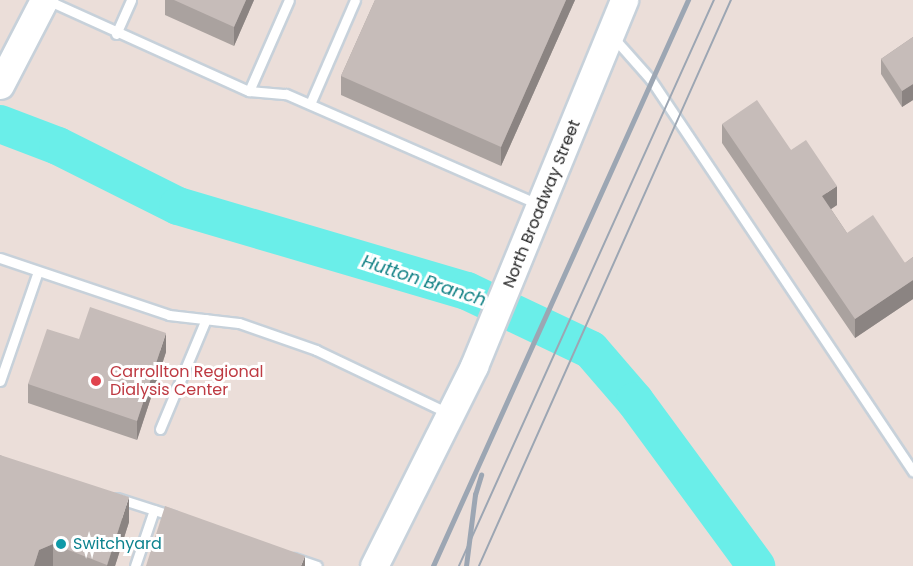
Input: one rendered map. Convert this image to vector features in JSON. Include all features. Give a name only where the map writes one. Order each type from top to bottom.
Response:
[{"type":"street","points":[[0,85],[27,30],[45,0]]},
{"type":"street","name":"North Broadway Street","points":[[374,566],[474,366],[529,239],[624,0]]},
{"type":"lane","points":[[45,0],[116,34],[249,91],[286,94],[542,206]]},
{"type":"lane","points":[[116,34],[131,0]]},
{"type":"lane","points":[[249,91],[289,0]]},
{"type":"lane","points":[[310,104],[355,0]]},
{"type":"lane","points":[[609,33],[651,80],[913,471]]},
{"type":"lane","points":[[0,258],[169,315],[239,323],[316,350],[450,414]]},
{"type":"lane","points":[[0,381],[38,271]]},
{"type":"lane","points":[[160,429],[207,319]]},
{"type":"lane","points":[[110,496],[186,521]]},
{"type":"lane","points":[[135,566],[154,510]]},
{"type":"lane","points":[[284,555],[317,566]]},
{"type":"building","points":[[174,0],[246,0],[234,27]]},
{"type":"building","points":[[375,0],[566,0],[501,147],[341,76]]},
{"type":"building","points":[[913,37],[913,84],[902,91],[881,59]]},
{"type":"building","points":[[757,100],[791,150],[806,140],[837,186],[822,196],[847,233],[873,215],[905,263],[913,257],[913,280],[855,319],[722,124]]},
{"type":"building","name":"Carrollton Regional Dialysis Center","points":[[90,307],[166,333],[137,421],[28,384],[47,329],[79,339]]},
{"type":"building","name":"Switchyard","points":[[0,455],[129,497],[107,565],[53,544],[39,550],[34,566],[0,566]]},
{"type":"building","points":[[165,506],[305,556],[301,566],[146,566]]},
{"type":"waterway","name":"Hutton Branch","points":[[0,124],[58,146],[178,206],[467,291],[591,350],[635,401],[756,566]]},
{"type":"tram line","points":[[459,566],[714,0]]},
{"type":"tram line","points":[[479,566],[731,0]]},
{"type":"railway","points":[[433,566],[688,0]]},
{"type":"railway","points":[[466,566],[475,495],[481,475]]},
{"type":"place","name":"Carrollton Regional Dialysis Center","points":[[96,381]]},
{"type":"place","name":"Switchyard","points":[[61,544]]}]
